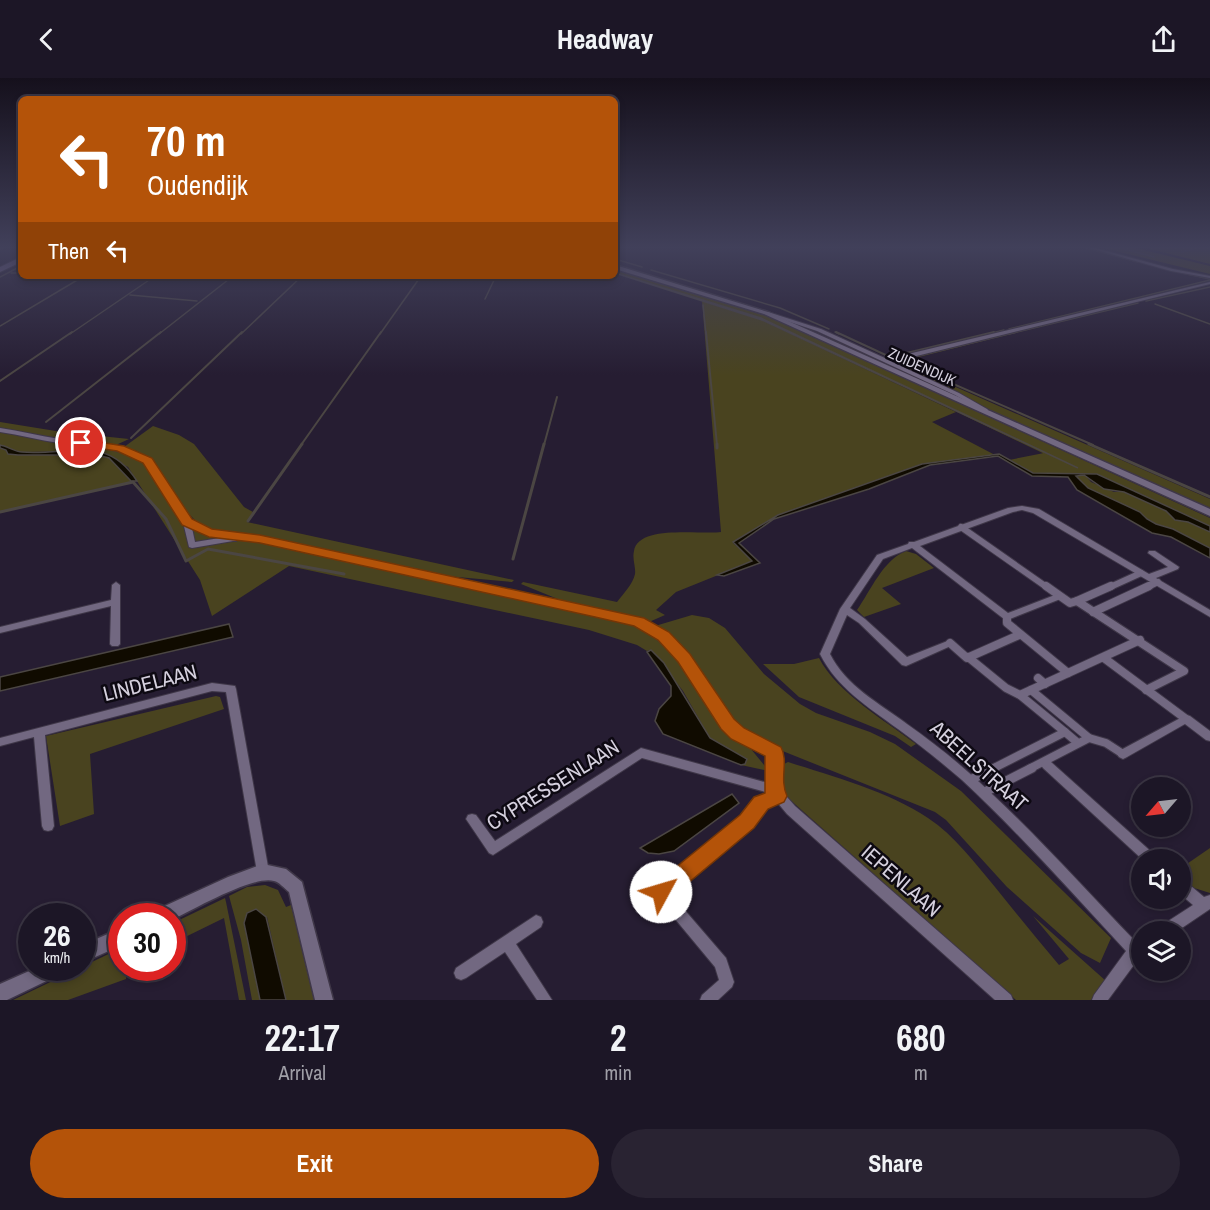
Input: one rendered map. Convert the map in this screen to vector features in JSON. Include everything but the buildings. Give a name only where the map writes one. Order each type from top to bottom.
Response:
[{"type":"street","name":"ZUIDENDIJK","points":[[687,289],[766,313],[1210,513]]},
{"type":"street","points":[[887,361],[1185,289]]},
{"type":"street","points":[[766,313],[819,330],[957,394],[1001,419]]},
{"type":"street","points":[[0,430],[59,441],[103,445],[140,456],[147,461],[187,522],[192,545],[243,537]]},
{"type":"street","name":"ABEELSTRAAT","points":[[1131,941],[970,780],[936,750],[857,693],[833,668],[825,654],[845,609],[880,556],[1022,508],[1036,511],[1118,562],[1150,578],[1210,614]]},
{"type":"street","points":[[187,522],[209,533],[243,537],[639,622],[654,629],[675,647],[732,729],[775,752],[775,793],[761,803],[747,822],[661,892],[721,963],[727,982],[707,1000]]},
{"type":"street","points":[[961,527],[1070,603],[1150,578],[1175,567],[1152,553]]},
{"type":"street","points":[[912,544],[1007,617]]},
{"type":"street","points":[[1093,612],[1150,578]]},
{"type":"street","points":[[115,644],[116,585]]},
{"type":"street","points":[[1007,617],[1060,596]]},
{"type":"street","points":[[1077,600],[1184,670],[1146,690]]},
{"type":"street","points":[[0,630],[115,602]]},
{"type":"street","points":[[845,609],[862,621],[906,662],[950,643],[1006,688],[1020,695],[1078,743]]},
{"type":"street","points":[[1007,617],[1006,623],[1019,635],[1068,673]]},
{"type":"street","points":[[968,657],[1019,635]]},
{"type":"street","points":[[1020,695],[1140,640]]},
{"type":"street","points":[[1104,658],[1210,737]]},
{"type":"street","points":[[1038,678],[1045,684]]},
{"type":"street","name":"LINDELAAN","points":[[0,742],[212,687],[231,689],[263,872]]},
{"type":"street","points":[[1031,690],[1089,738],[1106,743],[1123,754],[1186,719]]},
{"type":"street","points":[[39,732],[48,826]]},
{"type":"street","points":[[970,780],[1065,732]]},
{"type":"street","points":[[983,793],[1045,763],[1089,738]]},
{"type":"street","points":[[1030,751],[1140,849]]},
{"type":"street","name":"CYPRESSENLAAN","points":[[472,819],[492,849],[641,753],[775,793]]},
{"type":"street","name":"IEPENLAAN","points":[[775,793],[1006,1000]]},
{"type":"street","points":[[186,905],[234,882],[263,872],[280,874],[296,888],[324,1000]]},
{"type":"street","points":[[1181,921],[1207,904],[1191,893]]},
{"type":"street","points":[[460,973],[536,922]]},
{"type":"street","points":[[507,943],[545,1000]]},
{"type":"street","name":"ABEELSTRAAT","points":[[1099,1000],[1131,957]]},
{"type":"street","points":[[0,994],[28,981]]},
{"type":"shaded area","points":[[665,289],[761,318],[1078,468],[762,320]]},
{"type":"shaded area","points":[[667,289],[681,289],[773,318],[1210,518],[1210,526],[1097,474],[1033,473],[1009,460],[1043,453],[761,318]]},
{"type":"shaded area","points":[[1190,289],[899,362],[1210,499],[1210,512],[1000,417],[893,361]]},
{"type":"shaded area","points":[[702,301],[762,320],[956,412],[932,422],[995,455],[922,464],[778,515],[733,543],[753,561],[676,592],[656,610],[665,615],[649,622],[570,604],[521,584],[523,582],[617,602],[634,578],[634,551],[638,543],[647,537],[672,532],[721,532]]},
{"type":"shaded area","points":[[0,422],[62,432],[129,439],[116,445],[58,439],[0,428]]},
{"type":"shaded area","points":[[153,426],[179,435],[194,444],[244,507],[253,512],[247,522],[514,580],[512,582],[435,575],[207,528],[188,514],[147,457],[124,447]]},
{"type":"shaded area","points":[[0,432],[124,451],[134,455],[153,470],[188,526],[207,536],[250,541],[635,624],[658,639],[684,664],[722,723],[746,743],[769,771],[741,765],[745,764],[747,759],[710,738],[683,691],[651,650],[647,651],[637,645],[589,630],[289,566],[212,616],[200,580],[128,467],[96,451],[20,452],[0,445]]},
{"type":"shaded area","points":[[0,445],[22,452],[85,450],[99,452],[113,457],[125,466],[137,481],[131,481],[109,458],[97,455],[8,454],[6,450],[0,448]]},
{"type":"shaded area","points":[[0,448],[9,454],[97,455],[109,458],[133,482],[0,512]]},
{"type":"shaded area","points":[[999,454],[1033,473],[1097,474],[1210,526],[1210,532],[1188,522],[1175,520],[1166,511],[1124,492],[1104,489],[1084,475],[1076,476],[1088,488],[1140,512],[1156,524],[1173,529],[1210,548],[1210,558],[1171,537],[1152,533],[1077,490],[1068,477],[1032,476],[998,456],[930,465],[869,489],[774,519],[739,543],[760,563],[724,576],[717,575],[752,561],[733,542],[778,515],[922,464]]},
{"type":"shaded area","points":[[1085,475],[1091,482],[1114,492],[1124,492],[1166,511],[1175,520],[1188,522],[1210,532],[1210,548],[1173,529],[1156,524],[1140,512],[1088,488],[1076,476]]},
{"type":"shaded area","points":[[906,551],[916,554],[934,568],[882,588],[901,604],[864,617],[857,610],[884,568]]},
{"type":"shaded area","points":[[692,615],[709,618],[725,628],[764,674],[800,704],[816,713],[870,732],[895,744],[961,791],[1111,938],[1100,963],[1081,953],[1007,887],[946,820],[935,812],[760,742],[728,720],[676,643],[655,626]]},
{"type":"shaded area","points":[[229,624],[233,637],[0,691],[0,677]]},
{"type":"shaded area","points":[[651,650],[664,663],[710,738],[747,759],[745,764],[741,765],[663,734],[655,721],[659,709],[671,696],[671,686],[647,652]]},
{"type":"shaded area","points":[[819,658],[827,671],[850,695],[916,744],[911,747],[895,736],[799,697],[763,664],[794,664]]},
{"type":"shaded area","points":[[216,696],[220,697],[224,709],[90,754],[94,814],[60,826],[46,736]]},
{"type":"shaded area","points":[[788,762],[879,793],[928,818],[964,850],[1059,965],[1069,959],[1033,916],[1106,981],[1091,1000],[1016,1000],[788,798],[781,790],[782,765]]},
{"type":"shaded area","points":[[732,794],[739,803],[674,851],[659,854],[648,853],[640,848]]},
{"type":"shaded area","points":[[1210,848],[1210,893],[1191,887],[1191,861]]},
{"type":"shaded area","points":[[265,885],[278,890],[286,907],[291,905],[314,1000],[286,1000],[267,917],[244,923],[260,1000],[252,1000],[241,940],[229,896],[247,887]]},
{"type":"shaded area","points":[[225,898],[246,1000],[239,1000],[224,918],[186,937],[186,917]]},
{"type":"shaded area","points":[[256,909],[266,917],[286,1000],[260,1000],[244,923],[247,913]]},
{"type":"shaded area","points":[[108,954],[108,981],[120,981],[68,1000],[13,1000],[52,981],[96,981],[96,960]]},
{"type":"waterway","points":[[0,326],[62,289]]},
{"type":"waterway","points":[[70,334],[136,289]]},
{"type":"waterway","points":[[159,334],[216,289]]},
{"type":"waterway","points":[[241,334],[288,289]]},
{"type":"waterway","points":[[380,334],[412,289]]},
{"type":"waterway","points":[[485,299],[490,289]]},
{"type":"waterway","points":[[716,289],[780,308],[829,329]]},
{"type":"waterway","points":[[1009,329],[1173,289]]},
{"type":"waterway","points":[[1146,301],[1201,289]]},
{"type":"waterway","points":[[130,295],[197,301]]},
{"type":"waterway","points":[[1009,334],[1138,303]]},
{"type":"waterway","points":[[1155,304],[1210,324]]},
{"type":"waterway","points":[[703,305],[706,334]]},
{"type":"waterway","points":[[988,334],[1004,330]]},
{"type":"waterway","points":[[0,381],[72,332]]},
{"type":"waterway","points":[[46,422],[161,332]]},
{"type":"waterway","points":[[131,438],[242,332]]},
{"type":"waterway","points":[[301,445],[381,332]]},
{"type":"waterway","points":[[706,332],[717,445]]},
{"type":"waterway","points":[[835,332],[839,334]]},
{"type":"waterway","points":[[836,332],[890,357],[994,332]]},
{"type":"waterway","points":[[913,357],[1016,332]]},
{"type":"waterway","points":[[903,362],[1093,445]]},
{"type":"waterway","points":[[544,445],[557,397]]},
{"type":"waterway","points":[[248,521],[302,444]]},
{"type":"waterway","points":[[513,559],[544,444]]},
{"type":"waterway","points":[[1089,444],[1210,497]]},
{"type":"waterway","points":[[0,512],[133,482],[166,519],[186,561],[208,549],[344,574]]},
{"type":"route","points":[[81,443],[120,448],[147,461],[187,522],[199,530],[260,539],[639,622],[654,629],[684,658],[737,734],[775,752],[773,789],[778,796],[761,803],[747,822],[661,892]]}]
